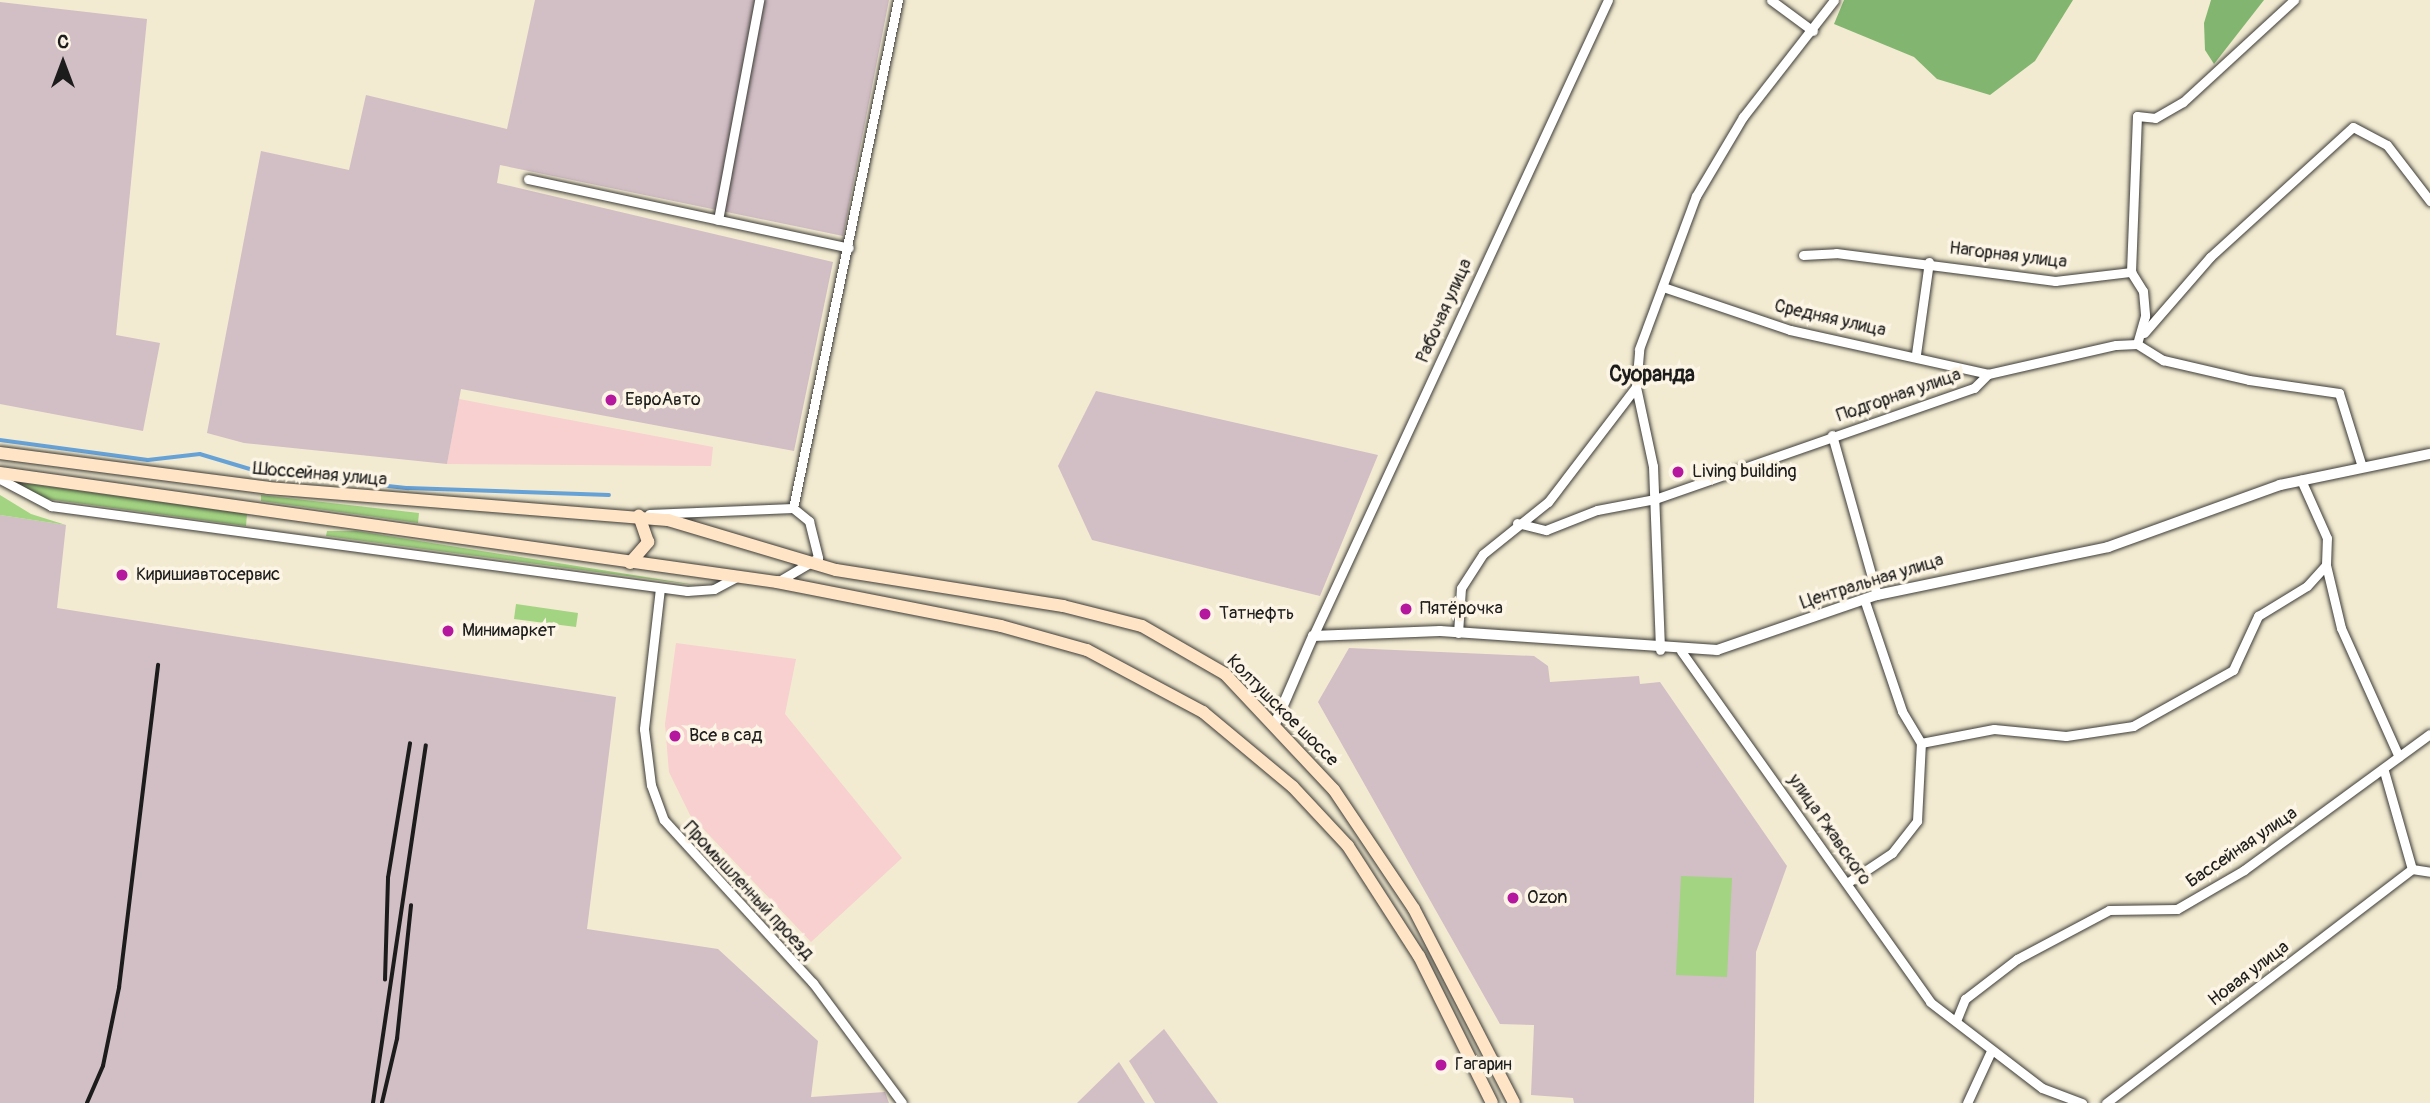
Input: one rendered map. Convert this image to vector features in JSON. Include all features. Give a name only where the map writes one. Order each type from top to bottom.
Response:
[{"type":"main road","name":"Шоссейная улица","points":[[0,453],[268,488],[639,516]]},
{"type":"main road","points":[[0,473],[777,582],[1041,635],[1131,668],[1202,712],[1293,787],[1348,846],[1419,956],[1492,1103]]},
{"type":"main road","points":[[630,563],[648,542],[639,516]]},
{"type":"main road","name":"Колтушское шоссе","points":[[639,516],[814,565],[1134,623],[1181,644],[1225,674],[1275,723],[1334,790],[1392,872],[1514,1103]]},
{"type":"street","points":[[718,220],[759,0]]},
{"type":"street","points":[[793,508],[849,248],[898,0]]},
{"type":"street","name":"Рабочая улица","points":[[1313,636],[1608,0]]},
{"type":"street","points":[[1771,0],[1814,31]]},
{"type":"street","points":[[1660,650],[1655,499],[1636,387],[1639,349],[1665,289],[1696,196],[1715,160],[1814,31],[1834,0]]},
{"type":"street","points":[[2143,334],[2143,291],[2131,272],[2137,116],[2155,118],[2183,102],[2294,0]]},
{"type":"street","points":[[2362,467],[2339,393],[2188,366],[2137,344],[2210,257],[2353,127],[2387,145],[2430,201]]},
{"type":"street","points":[[528,179],[849,248]]},
{"type":"street","name":"Нагорная улица","points":[[1803,255],[1929,262],[2055,281],[2131,272]]},
{"type":"street","points":[[1916,354],[1929,262]]},
{"type":"street","name":"Средняя улица","points":[[1665,289],[1790,330],[1916,354],[1988,374]]},
{"type":"street","name":"Подгорная улица","points":[[1517,523],[1546,530],[1597,510],[1655,499],[1973,388],[1988,374],[2137,344]]},
{"type":"street","points":[[1458,633],[1461,588],[1483,554],[1517,523],[1548,502],[1636,387]]},
{"type":"street","points":[[1832,435],[1877,595]]},
{"type":"street","name":"Центральная улица","points":[[1313,636],[1458,633],[1681,651],[1763,638],[1877,595],[2108,547],[2301,480],[2430,454]]},
{"type":"street","points":[[0,479],[51,506],[660,588],[701,592],[737,578]]},
{"type":"street","points":[[2301,480],[2327,538],[2326,565],[2341,628],[2399,757]]},
{"type":"street","points":[[639,516],[793,508]]},
{"type":"street","points":[[777,582],[814,565],[816,535],[793,508]]},
{"type":"street","points":[[1921,743],[1994,729],[2066,736],[2133,726],[2233,670],[2258,616],[2307,586],[2326,565]]},
{"type":"street","name":"Промышленный проезд","points":[[660,588],[645,729],[651,785],[664,820],[813,983],[902,1103]]},
{"type":"street","points":[[1847,883],[1892,853],[1917,821],[1921,743],[1902,711],[1864,599]]},
{"type":"street","points":[[1275,723],[1313,636]]},
{"type":"street","name":"улица Ржавского","points":[[1681,651],[1918,986],[1991,1051],[2042,1088],[2082,1103]]},
{"type":"street","name":"Бассейная улица","points":[[1956,1021],[1965,999],[2017,960],[2109,910],[2177,909],[2384,771],[2430,734]]},
{"type":"street","points":[[2384,771],[2412,869],[2430,873]]},
{"type":"street","name":"Новая улица","points":[[2106,1103],[2412,869]]},
{"type":"street","points":[[1967,1103],[1991,1051]]},
{"type":"shaded area","points":[[535,0],[889,0],[843,236],[500,165],[497,183],[833,262],[794,451],[461,389],[447,464],[244,443],[207,433],[261,151],[349,170],[366,95],[507,129]]},
{"type":"shaded area","points":[[0,2],[147,19],[116,335],[160,343],[143,431],[0,404]]},
{"type":"shaded area","points":[[1096,391],[1378,455],[1320,596],[1092,540],[1058,466]]},
{"type":"shaded area","points":[[459,399],[713,447],[711,466],[447,464]]},
{"type":"shaded area","points":[[0,515],[66,525],[57,608],[616,697],[587,929],[718,949],[818,1041],[811,1097],[885,1092],[889,1103],[0,1103]]},
{"type":"shaded area","name":"Все в сад","points":[[676,643],[796,659],[785,714],[902,858],[811,942],[690,815],[669,772],[665,724]]},
{"type":"shaded area","points":[[1349,648],[1534,656],[1548,666],[1550,682],[1639,676],[1640,684],[1660,682],[1787,866],[1756,952],[1754,1103],[1574,1103],[1573,1098],[1531,1095],[1534,1025],[1500,1024],[1318,702]]},
{"type":"shaded area","points":[[1164,1029],[1218,1103],[1155,1103],[1129,1061]]},
{"type":"shaded area","points":[[1119,1062],[1145,1103],[1077,1103]]},
{"type":"green space","points":[[1844,0],[2073,0],[2035,61],[1990,95],[1937,79],[1914,57],[1834,24]]},
{"type":"green space","points":[[2211,0],[2264,0],[2214,64],[2205,50],[2204,23]]},
{"type":"green space","points":[[15,482],[247,514],[246,526],[40,498]]},
{"type":"green space","points":[[0,495],[31,514],[66,525],[0,515]]},
{"type":"green space","points":[[261,495],[419,513],[418,523],[261,501]]},
{"type":"green space","points":[[327,531],[357,531],[702,586],[326,536]]},
{"type":"green space","points":[[516,604],[578,613],[576,627],[514,619]]},
{"type":"green space","points":[[1681,876],[1732,878],[1727,977],[1676,975]]},
{"type":"waterway","points":[[0,440],[148,460],[200,454],[260,472],[408,488],[609,495]]},
{"type":"railway","points":[[87,1103],[103,1066],[119,988],[158,665]]},
{"type":"railway","points":[[385,980],[388,878],[410,744]]},
{"type":"railway","points":[[373,1103],[426,746]]},
{"type":"railway","points":[[382,1103],[397,1039],[411,906]]},
{"type":"place","name":"ЕвроАвто","points":[[611,400]]},
{"type":"place","name":"Living building","points":[[1678,472]]},
{"type":"place","name":"Киришиавтосервис","points":[[122,575]]},
{"type":"place","name":"Пятёрочка","points":[[1406,609]]},
{"type":"place","name":"Татнефть","points":[[1205,614]]},
{"type":"place","name":"Минимаркет","points":[[448,631]]},
{"type":"place","name":"Все в сад","points":[[675,736]]},
{"type":"place","name":"Ozon","points":[[1513,898]]},
{"type":"place","name":"Гагарин","points":[[1441,1065]]},
{"type":"district","name":"Суоранда","points":[[1652,375]]}]
